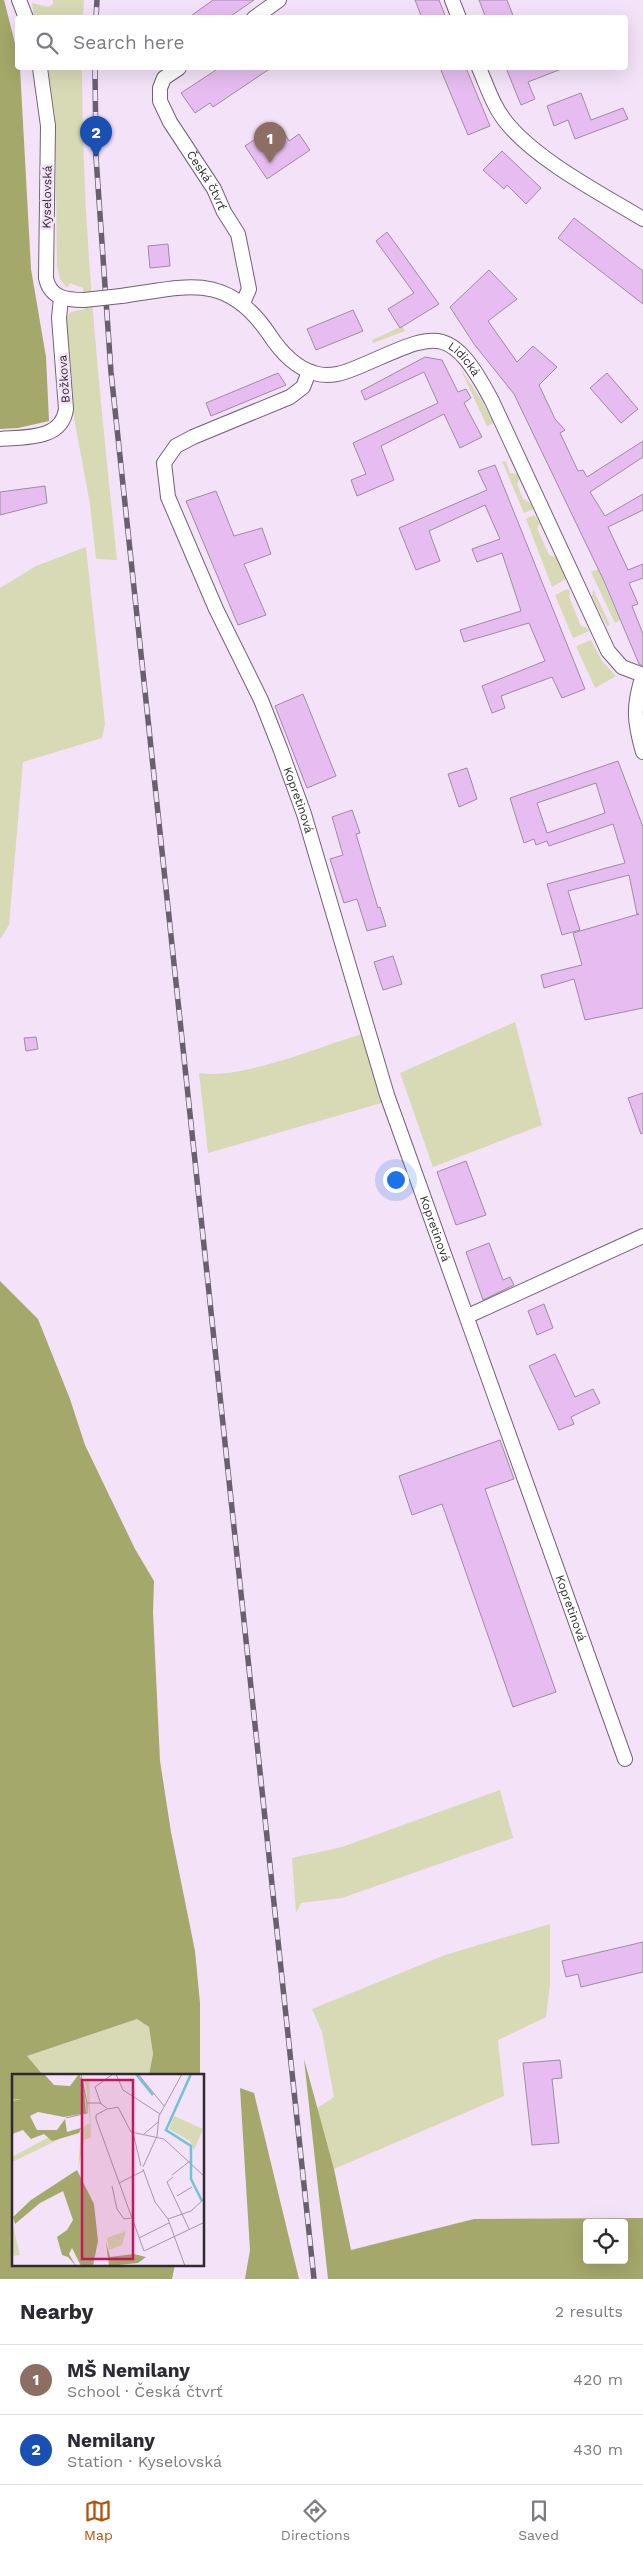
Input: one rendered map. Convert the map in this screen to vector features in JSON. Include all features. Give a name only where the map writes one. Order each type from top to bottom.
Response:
[{"type":"street","points":[[20,0],[25,15]]},
{"type":"street","points":[[258,15],[279,0]]},
{"type":"street","points":[[452,0],[458,15]]},
{"type":"street","name":"Kyselovská","points":[[40,70],[48,126],[46,272],[51,290],[61,298]]},
{"type":"street","name":"Česká čtvrť","points":[[177,70],[164,78],[160,88],[160,101],[170,122],[214,189],[224,212],[238,234],[249,289],[243,303]]},
{"type":"street","points":[[480,70],[499,112],[516,133],[551,161],[643,219]]},
{"type":"street","points":[[61,298],[84,300],[197,287],[222,291],[243,303],[257,316],[283,353],[309,372]]},
{"type":"street","name":"Božkova","points":[[0,439],[44,434],[59,427],[64,420],[66,409],[59,318],[61,298]]},
{"type":"street","name":"Lidická","points":[[309,372],[325,376],[342,373],[429,340],[443,341],[459,350],[472,366],[492,401],[608,651],[618,663],[643,675]]},
{"type":"street","name":"Kopretinová","points":[[309,372],[303,387],[290,397],[206,431],[176,446],[164,463],[166,489],[182,533],[216,609],[249,672],[304,814],[387,1095],[468,1316],[625,1759]]},
{"type":"street","points":[[643,675],[635,708],[635,719],[643,752]]},
{"type":"street","points":[[468,1316],[643,1236]]},
{"type":"green space","points":[[0,0],[4,0],[15,43],[15,70],[20,70],[31,269],[46,357],[49,421],[18,428],[0,429]]},
{"type":"green space","points":[[53,0],[84,0],[83,15],[34,15],[32,3],[48,7],[53,4]]},
{"type":"green space","points":[[48,70],[82,70],[85,191],[93,314],[117,560],[96,559],[90,504],[72,407],[64,320],[71,312],[85,309],[83,288],[70,283],[67,288],[60,279],[57,267],[55,116]]},
{"type":"green space","points":[[402,326],[405,331],[373,343],[372,340]]},
{"type":"green space","points":[[460,368],[481,399],[494,423],[487,426]]},
{"type":"green space","points":[[502,461],[506,462],[510,473],[517,474],[519,479],[517,484],[523,499],[530,503],[533,509],[524,513]]},
{"type":"green space","points":[[534,515],[540,523],[537,528],[549,555],[556,557],[566,579],[552,587],[526,519]]},
{"type":"green space","points":[[86,547],[105,724],[102,738],[23,762],[9,925],[0,939],[0,588],[36,566]]},
{"type":"green space","points":[[598,569],[620,620],[615,623],[591,572]]},
{"type":"green space","points":[[567,589],[570,591],[569,597],[581,626],[589,631],[573,638],[555,595]]},
{"type":"green space","points":[[593,589],[610,625],[607,626],[592,597]]},
{"type":"green space","points":[[591,640],[602,661],[616,676],[595,688],[576,646]]},
{"type":"green space","points":[[515,1022],[542,1125],[433,1167],[400,1073]]},
{"type":"green space","points":[[362,1034],[385,1102],[208,1153],[199,1073],[236,1072],[258,1067]]},
{"type":"green space","points":[[0,1281],[38,1319],[70,1399],[85,1445],[135,1549],[154,1581],[153,1612],[160,1761],[171,1832],[195,1951],[200,2003],[200,2074],[149,2074],[153,2054],[149,2027],[137,2019],[27,2056],[42,2074],[12,2074],[12,2266],[175,2266],[172,2279],[0,2279]]},
{"type":"green space","points":[[500,1790],[513,1838],[342,1898],[301,1903],[296,1913],[292,1858],[342,1847]]},
{"type":"green space","points":[[550,1924],[550,1984],[546,2017],[498,2040],[504,2096],[334,2169],[317,2108],[334,2097],[322,2032],[312,2009],[445,1955]]},
{"type":"green space","points":[[137,2019],[149,2027],[153,2054],[149,2074],[42,2074],[26,2056]]},
{"type":"green space","points":[[304,2059],[334,2169],[351,2250],[474,2219],[643,2218],[643,2279],[328,2279]]},
{"type":"green space","points":[[240,2088],[254,2093],[299,2279],[245,2279],[250,2250]]},
{"type":"building","points":[[213,0],[254,0],[232,15],[192,15]]},
{"type":"building","points":[[415,0],[439,0],[445,15],[421,15]]},
{"type":"building","points":[[479,0],[507,0],[513,15],[485,15]]},
{"type":"building","points":[[216,70],[268,70],[213,107],[210,103],[195,113],[181,93]]},
{"type":"building","points":[[441,70],[467,70],[490,126],[468,135]]},
{"type":"building","points":[[507,70],[559,70],[528,82],[535,99],[521,105]]},
{"type":"building","points":[[581,93],[591,120],[623,108],[628,119],[575,139],[568,120],[554,126],[547,106]]},
{"type":"building","points":[[272,128],[275,133],[282,129],[289,141],[299,134],[310,150],[267,179],[245,146]]},
{"type":"building","points":[[502,151],[541,188],[526,204],[507,185],[504,189],[483,170]]},
{"type":"building","points":[[574,218],[643,271],[643,304],[558,238]]},
{"type":"building","points":[[387,232],[439,304],[400,328],[388,309],[414,293],[376,241]]},
{"type":"building","points":[[168,244],[170,266],[150,268],[148,246]]},
{"type":"building","points":[[489,270],[517,299],[488,321],[517,362],[533,346],[557,367],[539,385],[555,419],[565,430],[560,433],[578,471],[583,470],[587,477],[643,441],[643,457],[590,492],[605,516],[643,494],[643,510],[608,527],[628,570],[643,564],[643,578],[629,583],[638,604],[632,606],[643,634],[643,666],[639,664],[604,581],[514,394],[474,344],[450,307]]},
{"type":"building","points":[[353,310],[363,331],[316,350],[307,329]]},
{"type":"building","points":[[425,357],[442,360],[458,392],[466,389],[471,398],[464,403],[482,437],[460,448],[444,414],[381,446],[394,480],[357,496],[351,480],[366,474],[353,443],[438,403],[424,372],[365,400],[361,391]]},
{"type":"building","points":[[278,373],[286,385],[211,416],[206,403]]},
{"type":"building","points":[[607,373],[638,409],[621,423],[590,388]]},
{"type":"building","points":[[495,465],[585,689],[562,698],[552,677],[501,696],[505,708],[492,713],[482,686],[545,661],[529,623],[464,642],[460,630],[521,611],[502,553],[477,562],[472,549],[500,539],[485,505],[429,531],[440,561],[416,570],[399,528],[487,490],[478,471]]},
{"type":"building","points":[[45,486],[47,503],[0,515],[0,492]]},
{"type":"building","points":[[216,491],[234,536],[262,528],[271,554],[244,564],[266,615],[238,625],[186,501]]},
{"type":"building","points":[[303,694],[336,776],[307,788],[275,706]]},
{"type":"building","points":[[618,761],[643,827],[643,1008],[585,1020],[574,979],[544,988],[541,975],[582,965],[573,933],[639,914],[637,914],[629,875],[568,891],[580,930],[562,935],[547,884],[625,863],[613,824],[549,846],[547,841],[536,845],[534,839],[524,843],[510,798]],"holes":[[[596,783],[605,813],[547,833],[537,803]]]},
{"type":"building","points":[[467,768],[477,799],[459,807],[448,774]]},
{"type":"building","points":[[352,810],[360,833],[356,834],[378,908],[380,907],[386,926],[367,931],[357,899],[344,903],[330,859],[343,855],[332,817]]},
{"type":"building","points":[[393,956],[402,984],[383,990],[374,962]]},
{"type":"building","points":[[36,1037],[38,1049],[26,1051],[24,1038]]},
{"type":"building","points":[[643,1093],[643,1133],[641,1134],[628,1098]]},
{"type":"building","points":[[466,1161],[486,1215],[456,1225],[437,1172]]},
{"type":"building","points":[[489,1243],[503,1280],[510,1277],[514,1285],[483,1300],[466,1252]]},
{"type":"building","points":[[544,1304],[553,1328],[537,1335],[528,1311]]},
{"type":"building","points":[[555,1354],[575,1397],[593,1389],[600,1403],[571,1417],[574,1424],[559,1430],[529,1366]]},
{"type":"building","points":[[500,1440],[514,1479],[485,1489],[556,1692],[513,1707],[442,1504],[412,1515],[399,1476]]},
{"type":"building","points":[[643,1942],[643,1972],[581,1987],[578,1974],[566,1977],[562,1961]]},
{"type":"building","points":[[560,2060],[562,2078],[552,2079],[559,2143],[532,2145],[523,2063]]},
{"type":"railway","points":[[96,15],[97,0]]},
{"type":"railway","points":[[95,70],[96,157],[111,372],[314,2279]]},
{"type":"place","name":"Nemilany","points":[[96,157]]},
{"type":"place","name":"MŠ Nemilany","points":[[270,163]]}]
